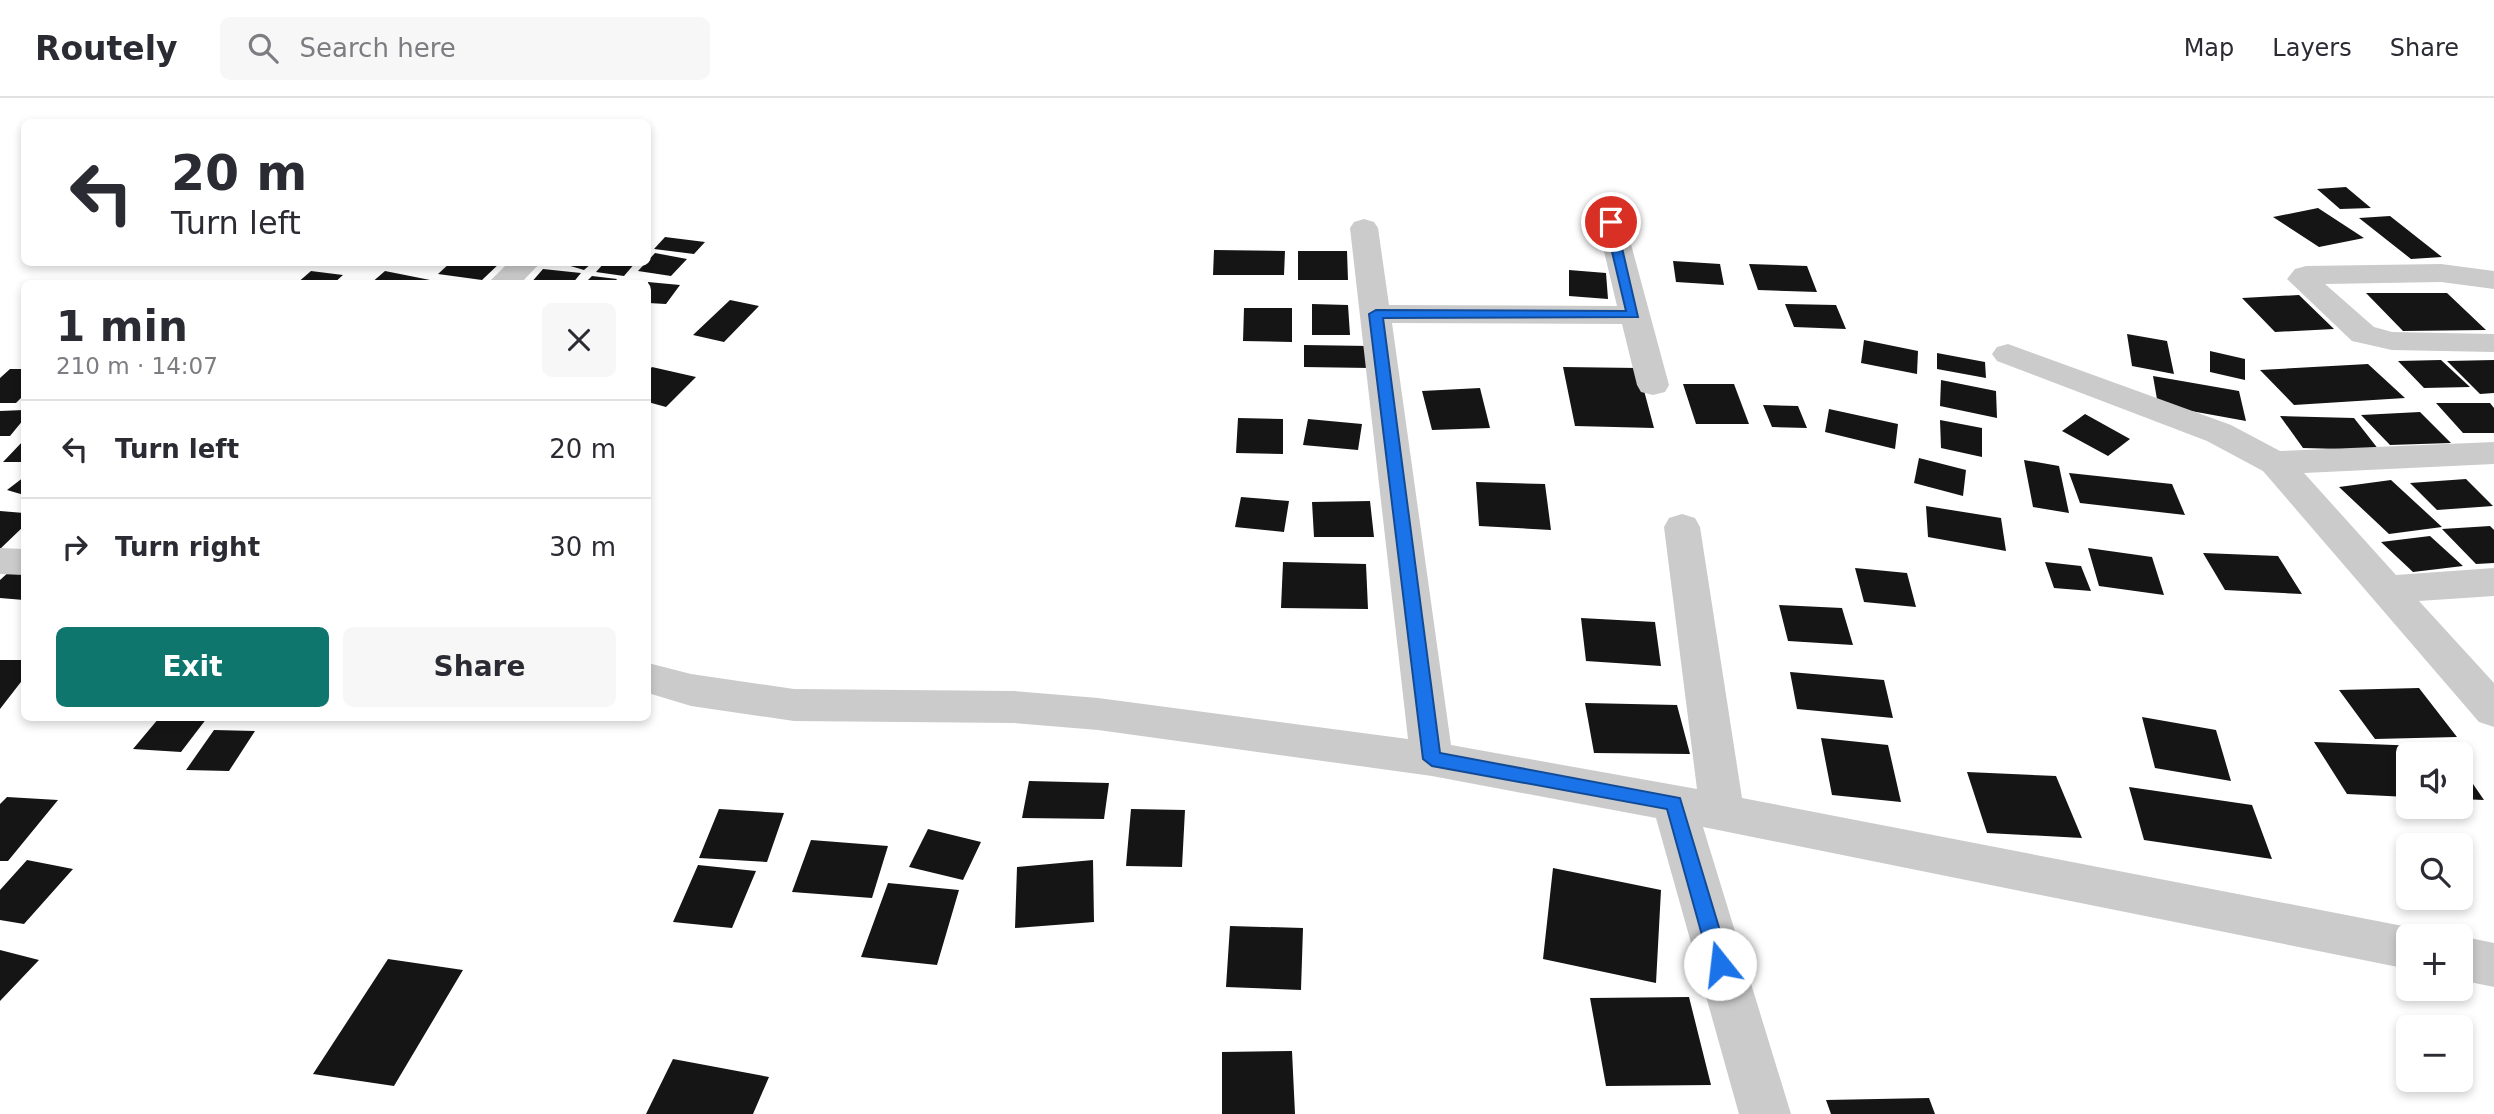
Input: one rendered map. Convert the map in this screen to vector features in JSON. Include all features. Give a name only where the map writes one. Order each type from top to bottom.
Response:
[{"type":"street","points":[[1611,222],[1653,385]]},
{"type":"street","points":[[1364,228],[1432,759]]},
{"type":"street","points":[[507,280],[522,266]]},
{"type":"street","points":[[2494,280],[2441,273],[2306,275],[2302,279],[2363,334],[2392,341],[2494,342]]},
{"type":"street","points":[[1376,314],[1634,314]]},
{"type":"street","points":[[2008,354],[2218,433],[2275,463],[2494,711]]},
{"type":"street","points":[[2275,463],[2494,453]]},
{"type":"street","points":[[1682,527],[1723,813]]},
{"type":"street","points":[[0,561],[21,562]]},
{"type":"street","points":[[2385,589],[2494,582]]},
{"type":"street","points":[[651,679],[691,690],[794,705],[1014,707],[1098,714],[1432,759],[1674,803],[2396,946]]},
{"type":"street","points":[[1674,803],[1765,1114]]},
{"type":"street","points":[[2473,961],[2494,965]]},
{"type":"building","points":[[2346,187],[2371,208],[2340,209],[2317,189]]},
{"type":"building","points":[[2318,208],[2364,238],[2319,247],[2273,217]]},
{"type":"building","points":[[2390,216],[2442,257],[2411,259],[2359,218]]},
{"type":"building","points":[[665,237],[705,242],[694,254],[654,249]]},
{"type":"building","points":[[1214,250],[1285,251],[1284,275],[1213,275]]},
{"type":"building","points":[[1298,251],[1347,251],[1348,280],[1298,280]]},
{"type":"building","points":[[655,253],[687,259],[671,276],[638,271],[643,266],[651,266],[651,257]]},
{"type":"building","points":[[1673,261],[1720,264],[1724,285],[1676,282]]},
{"type":"building","points":[[1749,264],[1807,266],[1817,292],[1758,290]]},
{"type":"building","points":[[447,266],[497,266],[482,280],[438,274]]},
{"type":"building","points":[[570,266],[588,266],[584,270]]},
{"type":"building","points":[[601,266],[633,266],[624,276],[596,272]]},
{"type":"building","points":[[543,269],[581,273],[575,280],[533,280]]},
{"type":"building","points":[[1569,270],[1606,273],[1608,299],[1569,296]]},
{"type":"building","points":[[311,271],[343,275],[337,280],[301,280]]},
{"type":"building","points":[[385,271],[430,280],[375,280]]},
{"type":"building","points":[[592,276],[617,279],[616,280],[588,280]]},
{"type":"building","points":[[651,282],[680,285],[666,304],[651,303]]},
{"type":"building","points":[[2366,293],[2447,293],[2486,330],[2403,331]]},
{"type":"building","points":[[2299,295],[2334,329],[2275,332],[2242,298]]},
{"type":"building","points":[[730,300],[759,306],[724,342],[693,335]]},
{"type":"building","points":[[1312,304],[1348,305],[1350,335],[1312,335]]},
{"type":"building","points":[[1785,304],[1836,305],[1846,329],[1794,327]]},
{"type":"building","points":[[1244,308],[1292,308],[1292,342],[1243,341]]},
{"type":"building","points":[[2127,334],[2167,341],[2174,374],[2132,366]]},
{"type":"building","points":[[1864,340],[1918,351],[1917,374],[1861,363]]},
{"type":"building","points":[[1304,345],[1369,346],[1370,368],[1304,367]]},
{"type":"building","points":[[2210,351],[2245,359],[2245,380],[2210,372]]},
{"type":"building","points":[[1937,353],[1985,362],[1986,378],[1937,369]]},
{"type":"building","points":[[2441,360],[2470,387],[2424,388],[2398,361]]},
{"type":"building","points":[[2494,360],[2494,393],[2480,394],[2447,361]]},
{"type":"building","points":[[2368,364],[2405,398],[2294,405],[2260,370]]},
{"type":"building","points":[[1563,367],[1638,368],[1654,428],[1575,426]]},
{"type":"building","points":[[651,368],[696,377],[666,407],[651,403]]},
{"type":"building","points":[[10,369],[21,369],[21,398],[16,403],[0,403],[0,378]]},
{"type":"building","points":[[2153,376],[2239,391],[2246,421],[2158,405]]},
{"type":"building","points":[[1941,380],[1996,391],[1997,418],[1940,406]]},
{"type":"building","points":[[1683,384],[1734,384],[1749,424],[1696,424]]},
{"type":"building","points":[[1480,388],[1490,428],[1432,430],[1422,391]]},
{"type":"building","points":[[2436,403],[2490,403],[2494,408],[2494,433],[2463,433]]},
{"type":"building","points":[[1763,405],[1798,406],[1807,428],[1772,427]]},
{"type":"building","points":[[1829,409],[1898,424],[1895,449],[1825,432]]},
{"type":"building","points":[[21,410],[21,423],[10,436],[0,436],[0,411]]},
{"type":"building","points":[[2420,412],[2451,443],[2390,445],[2361,415]]},
{"type":"building","points":[[2085,414],[2130,439],[2108,456],[2062,431]]},
{"type":"building","points":[[2280,416],[2354,418],[2379,450],[2303,448]]},
{"type":"building","points":[[1238,418],[1283,419],[1283,454],[1236,453]]},
{"type":"building","points":[[1308,419],[1362,424],[1358,450],[1303,445]]},
{"type":"building","points":[[1940,420],[1982,428],[1982,457],[1941,448]]},
{"type":"building","points":[[21,443],[21,462],[3,462]]},
{"type":"building","points":[[1919,458],[1966,470],[1963,496],[1914,483]]},
{"type":"building","points":[[2024,460],[2059,466],[2069,513],[2033,507]]},
{"type":"building","points":[[2069,473],[2172,484],[2185,515],[2080,503]]},
{"type":"building","points":[[21,479],[21,494],[7,490]]},
{"type":"building","points":[[2466,479],[2493,506],[2437,510],[2410,483]]},
{"type":"building","points":[[2391,480],[2442,527],[2389,534],[2339,487]]},
{"type":"building","points":[[1476,482],[1545,484],[1551,530],[1479,526]]},
{"type":"building","points":[[1241,497],[1289,501],[1284,532],[1235,527]]},
{"type":"building","points":[[1370,501],[1374,537],[1314,537],[1312,502]]},
{"type":"building","points":[[1926,506],[2001,518],[2006,551],[1928,537]]},
{"type":"building","points":[[0,511],[21,513],[21,529],[0,549]]},
{"type":"building","points":[[2490,526],[2494,530],[2494,563],[2476,564],[2442,529]]},
{"type":"building","points":[[2430,536],[2463,566],[2413,572],[2381,542]]},
{"type":"building","points":[[2088,548],[2152,557],[2164,595],[2099,586]]},
{"type":"building","points":[[2203,553],[2278,556],[2302,594],[2225,590]]},
{"type":"building","points":[[1283,562],[1366,564],[1368,609],[1281,608]]},
{"type":"building","points":[[2045,562],[2081,566],[2091,591],[2054,588]]},
{"type":"building","points":[[1855,568],[1907,573],[1916,607],[1864,602]]},
{"type":"building","points":[[11,570],[21,571],[21,600],[0,598],[0,580]]},
{"type":"building","points":[[1779,605],[1842,608],[1853,645],[1788,641]]},
{"type":"building","points":[[1581,618],[1655,622],[1661,666],[1586,661]]},
{"type":"building","points":[[0,660],[21,660],[21,682],[0,709]]},
{"type":"building","points":[[1790,672],[1884,680],[1893,718],[1797,709]]},
{"type":"building","points":[[2419,688],[2457,737],[2375,739],[2339,690]]},
{"type":"building","points":[[1585,703],[1677,705],[1690,754],[1594,753]]},
{"type":"building","points":[[2142,717],[2216,730],[2231,781],[2155,768]]},
{"type":"building","points":[[156,721],[205,721],[181,752],[133,749]]},
{"type":"building","points":[[214,730],[255,731],[229,771],[186,770]]},
{"type":"building","points":[[1821,738],[1888,745],[1901,802],[1832,795]]},
{"type":"building","points":[[2314,742],[2396,745],[2396,796],[2347,794]]},
{"type":"building","points":[[1967,772],[2056,776],[2082,838],[1987,833]]},
{"type":"building","points":[[1029,781],[1109,783],[1104,819],[1022,818]]},
{"type":"building","points":[[2473,784],[2484,800],[2473,800]]},
{"type":"building","points":[[2129,787],[2252,805],[2272,859],[2144,840]]},
{"type":"building","points":[[7,797],[58,800],[8,861],[0,861],[0,804]]},
{"type":"building","points":[[719,809],[784,813],[767,862],[699,858]]},
{"type":"building","points":[[1131,809],[1185,810],[1182,867],[1126,866]]},
{"type":"building","points":[[928,829],[981,842],[963,880],[909,867]]},
{"type":"building","points":[[811,840],[888,846],[872,898],[792,892]]},
{"type":"building","points":[[27,860],[73,869],[24,924],[0,920],[0,890]]},
{"type":"building","points":[[1093,860],[1094,922],[1015,928],[1017,867]]},
{"type":"building","points":[[698,865],[756,871],[732,928],[673,922]]},
{"type":"building","points":[[1553,868],[1661,890],[1656,983],[1543,959]]},
{"type":"building","points":[[888,883],[959,890],[937,965],[861,957]]},
{"type":"building","points":[[1230,926],[1303,928],[1301,990],[1226,987]]},
{"type":"building","points":[[0,950],[39,960],[0,1001]]},
{"type":"building","points":[[388,959],[463,970],[394,1086],[313,1074]]},
{"type":"building","points":[[1689,997],[1711,1085],[1606,1086],[1590,998]]},
{"type":"building","points":[[1292,1051],[1295,1114],[1222,1114],[1222,1052]]},
{"type":"building","points":[[673,1059],[769,1077],[753,1114],[646,1114]]},
{"type":"building","points":[[1929,1098],[1935,1114],[1831,1114],[1826,1100]]},
{"type":"route","points":[[1611,222],[1634,314],[1376,314],[1432,759],[1674,803],[1720,964]]}]
